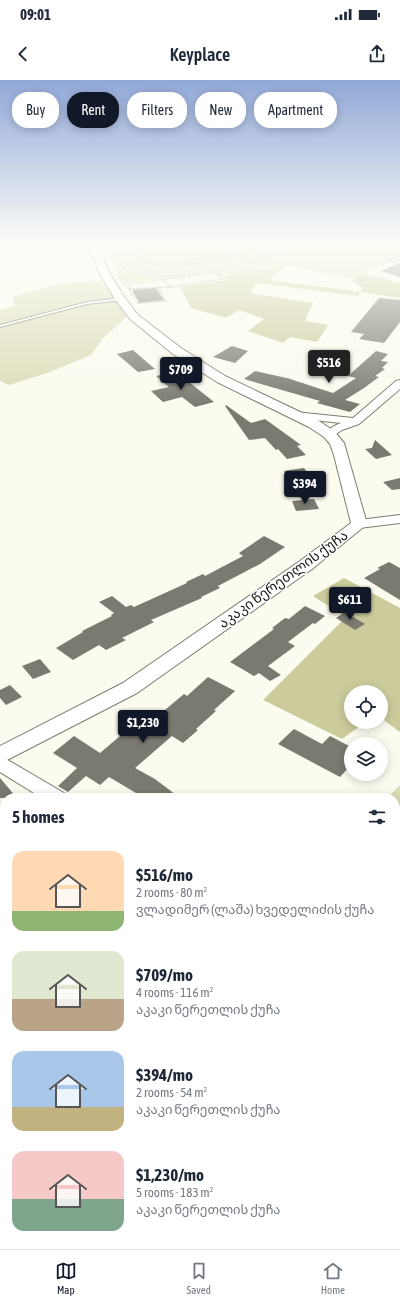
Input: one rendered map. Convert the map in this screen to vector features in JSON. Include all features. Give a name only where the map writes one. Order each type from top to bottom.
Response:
[{"type":"street","name":"აკაკი წერეთლის ქუჩა","points":[[0,755],[130,688],[306,566],[359,524],[341,454],[337,443],[329,434],[314,424],[221,380],[183,355],[134,317],[120,299]]},
{"type":"street","points":[[329,434],[338,428],[355,422],[400,383]]},
{"type":"street","points":[[295,415],[355,422]]},
{"type":"street","points":[[359,524],[400,519]]},
{"type":"street","points":[[0,764],[49,793]]},
{"type":"lane","points":[[0,326],[87,303],[120,299]]},
{"type":"path","points":[[137,303],[165,301],[164,299]]},
{"type":"green space","points":[[13,299],[114,299],[127,317],[103,338],[91,355],[50,372],[9,385],[0,381],[0,310],[15,306]]},
{"type":"green space","points":[[186,299],[285,299],[313,303],[305,321],[328,325],[317,342],[290,337],[283,343],[248,331],[264,319],[239,310],[226,318],[191,308]]},
{"type":"green space","points":[[344,578],[400,608],[400,732],[388,723],[388,685],[344,685],[344,729],[356,729],[342,739],[263,700],[346,617],[313,596]]},
{"type":"green space","points":[[400,785],[400,793],[392,793]]},
{"type":"building","points":[[137,299],[163,299],[164,300],[139,303]]},
{"type":"building","points":[[379,299],[400,300],[400,322],[384,343],[359,339],[364,334],[351,332]]},
{"type":"building","points":[[232,346],[248,351],[235,363],[213,357]]},
{"type":"building","points":[[133,350],[155,369],[138,372],[117,354]]},
{"type":"building","points":[[376,351],[388,354],[381,361],[388,362],[382,368],[385,369],[375,376],[379,377],[345,400],[360,404],[350,412],[317,403],[320,401],[244,379],[255,371],[291,379],[333,393],[356,378],[348,376]]},
{"type":"building","points":[[169,373],[178,380],[184,378],[214,402],[195,407],[182,397],[163,402],[151,391],[169,387],[156,376]]},
{"type":"building","points":[[226,405],[251,423],[265,419],[301,445],[297,446],[306,455],[287,459],[265,438],[249,440],[225,406]]},
{"type":"building","points":[[375,440],[392,455],[376,459],[365,449],[372,448]]},
{"type":"building","points":[[304,468],[311,477],[291,481],[284,471]]},
{"type":"building","points":[[400,478],[400,489],[392,490],[383,482]]},
{"type":"building","points":[[314,499],[319,509],[296,511],[292,501]]},
{"type":"building","points":[[264,536],[285,547],[260,564],[218,586],[220,588],[201,597],[202,598],[151,620],[154,622],[122,638],[126,640],[106,650],[99,645],[73,660],[56,648],[83,632],[82,631],[112,616],[111,615],[114,613],[99,602],[112,596],[126,607],[131,605],[134,607],[187,583],[186,582],[203,574],[205,576],[243,556],[239,553]]},
{"type":"building","points":[[389,562],[400,568],[400,600],[364,578],[380,569],[377,568]]},
{"type":"building","points":[[305,606],[325,616],[288,642],[295,646],[268,666],[281,675],[270,681],[259,673],[254,676],[230,662],[274,629],[272,628],[285,618],[289,619]]},
{"type":"building","points":[[345,612],[365,624],[355,630],[336,618]]},
{"type":"building","points":[[40,659],[51,672],[33,679],[22,666]]},
{"type":"building","points":[[208,677],[235,691],[196,729],[198,730],[183,743],[172,736],[135,768],[155,779],[173,793],[136,793],[109,777],[100,785],[86,776],[68,792],[58,786],[77,768],[53,753],[74,736],[100,753],[133,725],[141,730],[184,694],[187,696]]},
{"type":"building","points":[[10,685],[22,697],[6,705],[0,698],[0,690]]},
{"type":"building","points":[[294,729],[322,744],[330,736],[344,743],[344,773],[340,777],[278,744]]},
{"type":"building","points":[[0,778],[13,793],[0,793]]}]
